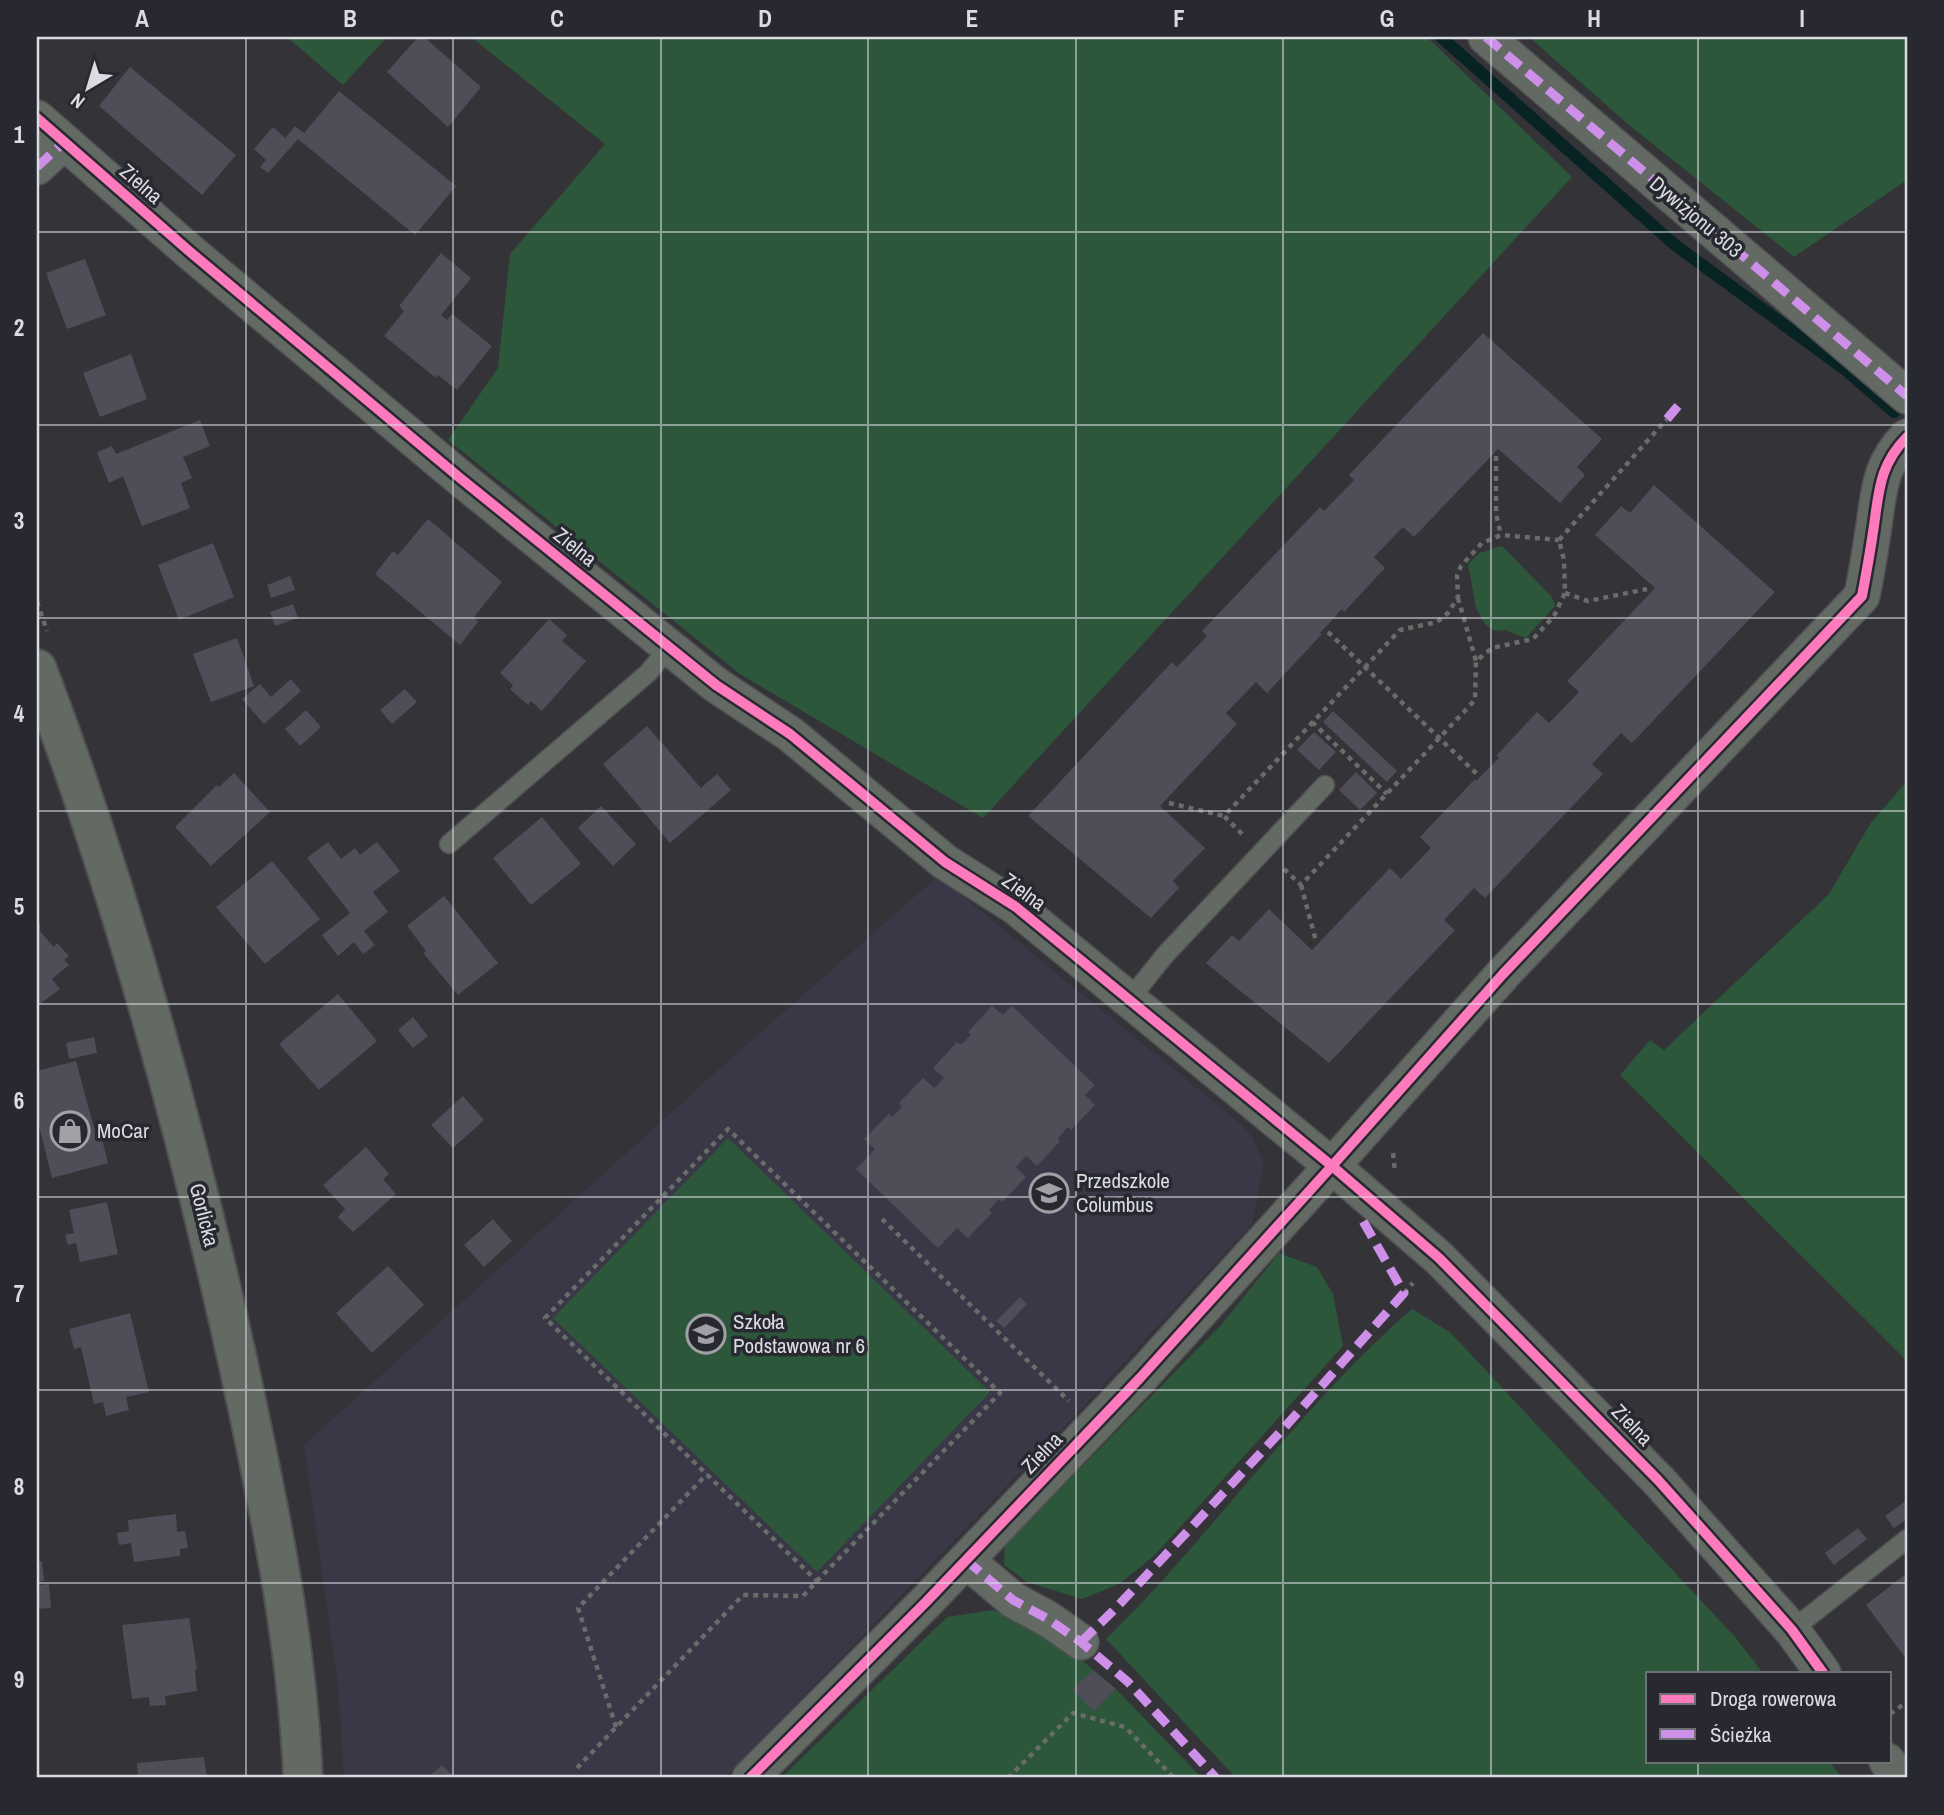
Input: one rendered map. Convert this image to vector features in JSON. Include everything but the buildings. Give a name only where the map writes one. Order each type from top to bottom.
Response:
[{"type":"street","name":"Dywizjonu 303","points":[[1486,37],[1907,396]]},
{"type":"street","name":"Zielna","points":[[37,118],[63,143],[460,478],[669,648],[716,685],[790,734],[945,862],[1016,907],[1332,1166],[1439,1258],[1630,1451],[1792,1630],[1822,1672]]},
{"type":"street","points":[[37,167],[63,143]]},
{"type":"street","points":[[1332,1166],[1503,974],[1862,596],[1878,488],[1888,461],[1907,437]]},
{"type":"street","name":"Gorlicka","points":[[37,668],[68,751],[139,969],[212,1247],[253,1432],[280,1574],[296,1683],[303,1778]]},
{"type":"street","name":"Zielna","points":[[750,1778],[966,1560],[1176,1341],[1332,1166]]},
{"type":"street","points":[[966,1560],[1013,1600],[1048,1619],[1081,1642]]},
{"type":"street","points":[[1888,1762],[1900,1778]]},
{"type":"lane","points":[[449,844],[648,673],[669,648]]},
{"type":"lane","points":[[1129,1000],[1165,955],[1325,786]]},
{"type":"lane","points":[[1792,1630],[1907,1539]]},
{"type":"path","points":[[1559,540],[1667,419]]},
{"type":"path","points":[[1496,456],[1496,514],[1501,535]]},
{"type":"path","points":[[1301,885],[1475,700],[1476,661],[1458,597],[1457,576],[1461,566],[1482,543],[1501,535],[1559,540]]},
{"type":"path","points":[[1476,661],[1492,648],[1533,639],[1554,616],[1565,593],[1564,560],[1559,540]]},
{"type":"path","points":[[1565,593],[1588,601],[1647,589]]},
{"type":"path","points":[[1224,816],[1400,630],[1437,622],[1448,613],[1458,597]]},
{"type":"path","points":[[1328,632],[1478,775]]},
{"type":"path","points":[[1312,722],[1387,794]]},
{"type":"path","points":[[1169,803],[1224,816],[1247,838]]},
{"type":"path","points":[[1278,863],[1301,885],[1316,941]]},
{"type":"path","points":[[577,1768],[743,1595],[803,1595],[817,1581],[1000,1393],[728,1129],[545,1318],[817,1581]]},
{"type":"path","points":[[882,1219],[1094,1426]]},
{"type":"path","points":[[616,1727],[578,1608],[707,1475]]},
{"type":"path","points":[[1892,1713],[1907,1702]]},
{"type":"path","points":[[1008,1778],[1073,1713],[1125,1727],[1174,1778]]},
{"type":"shaded area","name":"Szkoła Podstawowa nr 6","points":[[938,876],[1240,1123],[1251,1135],[1264,1162],[1252,1224],[1084,1406],[725,1778],[344,1778],[338,1685],[304,1445],[717,1071]]},
{"type":"green space","points":[[287,37],[387,37],[343,85]]},
{"type":"green space","points":[[471,37],[1427,37],[1572,177],[983,818],[740,674],[448,440],[498,368],[510,254],[605,144]]},
{"type":"green space","points":[[1529,37],[1907,37],[1907,180],[1794,257],[1630,126]]},
{"type":"green space","points":[[1502,546],[1552,597],[1555,606],[1526,638],[1505,630],[1495,631],[1485,624],[1476,608],[1468,564],[1479,553]]},
{"type":"green space","points":[[1907,781],[1907,1361],[1620,1075],[1650,1040],[1664,1050],[1829,894],[1870,824]]},
{"type":"green space","points":[[728,1138],[990,1392],[817,1572],[553,1318]]},
{"type":"green space","points":[[1279,1253],[1317,1267],[1333,1294],[1343,1346],[1155,1555],[1119,1584],[1082,1599],[1027,1582],[1004,1565],[1005,1545],[1221,1325]]},
{"type":"green space","points":[[1412,1309],[1450,1332],[1736,1638],[1762,1672],[1646,1672],[1646,1762],[1830,1762],[1842,1778],[1236,1778],[1106,1639],[1161,1582],[1316,1404]]},
{"type":"green space","points":[[993,1610],[1035,1627],[1058,1640],[1116,1689],[1202,1778],[781,1778],[947,1617]]},
{"type":"waterway","points":[[1441,37],[1675,245],[1847,371],[1894,412]]},
{"type":"marked path","points":[[1486,37],[1907,396]]},
{"type":"marked path","points":[[37,167],[63,143]]},
{"type":"marked path","points":[[1667,419],[1678,406]]},
{"type":"marked path","points":[[1081,1642],[1284,1428],[1404,1293],[1363,1221]]},
{"type":"marked path","points":[[966,1560],[1013,1600],[1048,1619],[1081,1642],[1128,1682],[1216,1778]]},
{"type":"cycle path","points":[[37,118],[189,251],[460,478],[716,685],[790,734],[945,862],[1016,907],[1332,1166],[1140,1378],[926,1602],[750,1778]]},
{"type":"cycle path","points":[[1822,1672],[1792,1630],[1658,1480],[1439,1258],[1332,1166],[1503,974],[1862,596],[1881,481],[1890,459],[1907,437]]},
{"type":"place","name":"MoCar","points":[[70,1131]]},
{"type":"place","name":"Przedszkole Columbus","points":[[1049,1193]]},
{"type":"place","name":"Szkoła Podstawowa nr 6","points":[[706,1334]]}]
